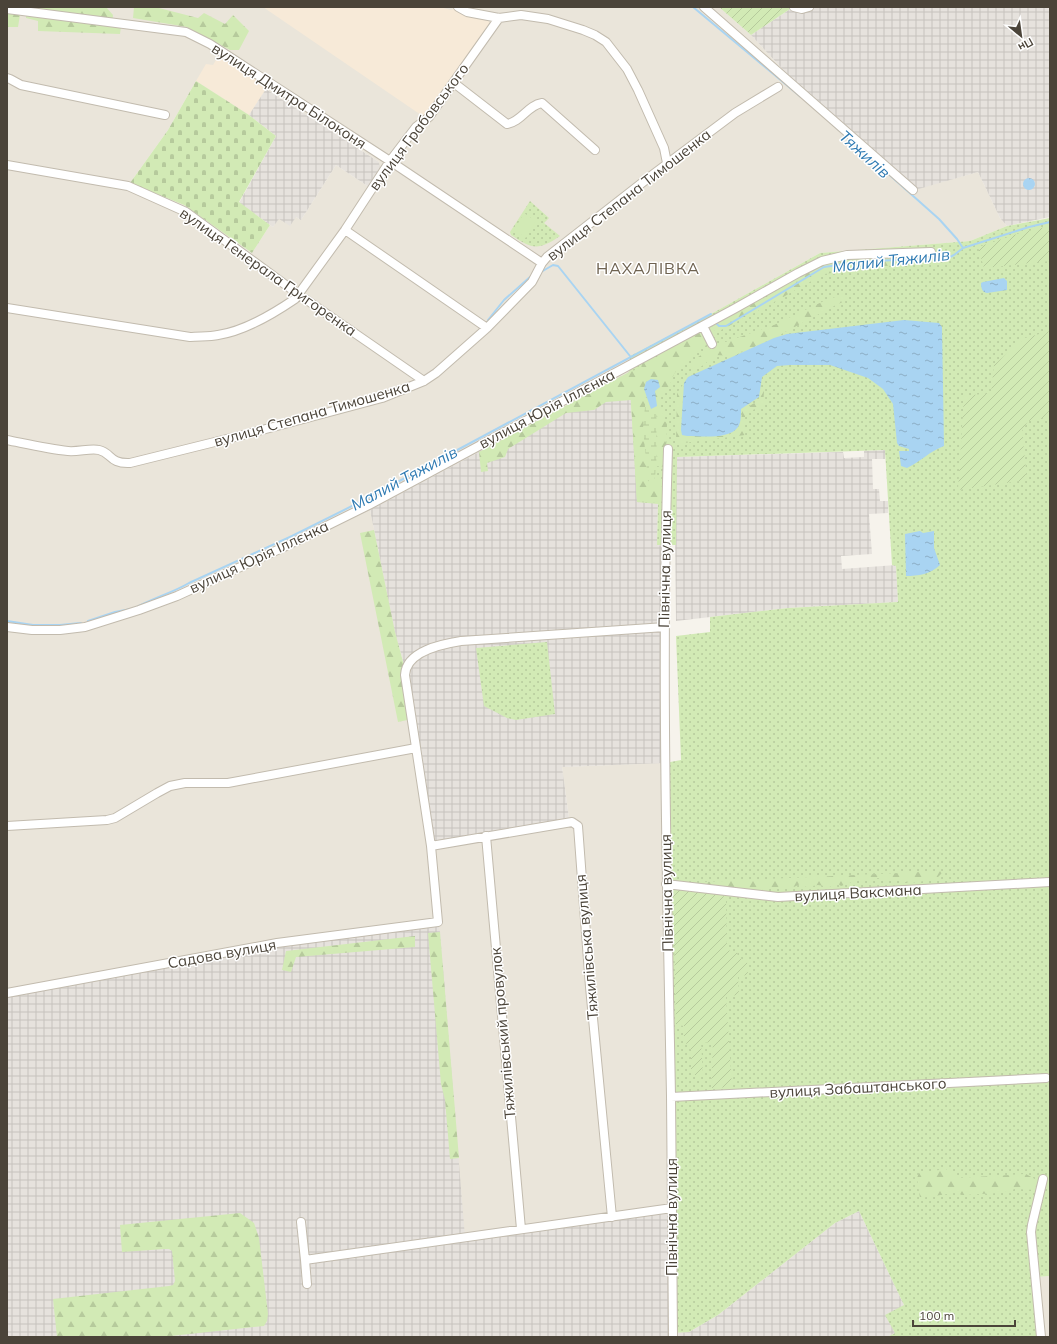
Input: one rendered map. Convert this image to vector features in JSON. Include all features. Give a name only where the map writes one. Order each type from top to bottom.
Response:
[{"type":"street","points":[[458,7],[468,12],[499,18],[521,15],[548,19],[583,30],[606,42],[627,69],[638,90],[664,148],[668,164]]},
{"type":"street","points":[[704,7],[913,190]]},
{"type":"street","points":[[794,7],[802,9],[809,7]]},
{"type":"street","name":"вулиця Дмитра Білоконя","points":[[7,8],[186,32],[210,44],[390,161],[542,263]]},
{"type":"street","name":"вулиця Грабовського","points":[[7,308],[190,337],[218,335],[251,324],[287,304],[295,299],[345,230],[390,161],[416,127],[429,117],[499,18]]},
{"type":"street","points":[[7,78],[10,78],[22,85],[165,115]]},
{"type":"street","points":[[454,83],[507,124],[513,123],[536,104],[542,103],[595,150]]},
{"type":"street","name":"вулиця Степана Тимошенка","points":[[7,440],[68,451],[79,452],[98,449],[102,450],[116,462],[122,464],[130,463],[382,398],[424,381],[436,373],[486,328],[532,282],[542,263],[547,257],[735,113],[778,87]]},
{"type":"street","name":"вулиця Генерала Григоренка","points":[[7,165],[128,186],[186,212],[298,294],[424,381]]},
{"type":"street","points":[[345,230],[486,328]]},
{"type":"street","name":"вулиця Юрія Іллєнка","points":[[7,627],[32,630],[60,630],[85,627],[177,596],[369,506],[703,326],[798,273],[829,259],[847,255],[931,252]]},
{"type":"street","points":[[703,326],[712,344]]},
{"type":"street","name":"Північна вулиця","points":[[668,449],[665,546],[664,763],[671,1097],[673,1337]]},
{"type":"street","points":[[431,846],[405,676],[406,668],[412,659],[446,644],[461,641],[665,627]]},
{"type":"street","points":[[7,826],[107,820],[115,818],[170,786],[185,783],[228,783],[416,748]]},
{"type":"street","name":"Тяжилівська вулиця","points":[[431,846],[572,822],[578,826],[590,987],[612,1216]]},
{"type":"street","name":"Тяжилівський провулок","points":[[486,836],[520,1229]]},
{"type":"street","name":"Садова вулиця","points":[[7,993],[277,943],[438,922],[431,846]]},
{"type":"street","name":"вулиця Ваксмана","points":[[666,884],[778,897],[1050,882]]},
{"type":"street","name":"вулиця Забаштанського","points":[[671,1097],[1046,1078]]},
{"type":"street","points":[[1042,1337],[1031,1232],[1043,1179]]},
{"type":"street","points":[[305,1260],[672,1208]]},
{"type":"street","points":[[301,1222],[307,1284]]},
{"type":"shaded area","points":[[7,7],[719,7],[751,35],[788,75],[915,189],[978,172],[1000,218],[1007,226],[970,241],[820,253],[711,314],[630,356],[629,372],[370,510],[440,840],[569,818],[562,767],[665,763],[672,1208],[465,1237],[7,996]],"holes":[[[196,81],[249,115],[266,89],[379,162],[380,170],[369,187],[336,165],[301,220],[296,217],[279,218],[273,227],[270,225],[252,253],[184,205],[130,183],[168,130]]]},
{"type":"shaded area","points":[[263,7],[440,7],[451,10],[458,8],[489,20],[490,24],[448,86],[424,117]]},
{"type":"shaded area","points":[[793,7],[1050,7],[1050,217],[1007,226],[1000,218],[978,172],[915,190],[788,75],[751,35]]},
{"type":"shaded area","points":[[219,55],[267,86],[249,115],[196,81],[206,64],[213,65]]},
{"type":"shaded area","points":[[266,89],[379,162],[380,170],[369,187],[336,165],[301,220],[296,217],[290,226],[279,219],[273,227],[239,203],[276,136],[249,115]]},
{"type":"shaded area","points":[[629,372],[638,502],[658,503],[657,545],[665,546],[665,763],[562,767],[569,818],[440,840],[431,846],[405,669],[395,632],[370,510]]},
{"type":"shaded area","points":[[885,450],[885,459],[872,459],[873,489],[879,489],[880,501],[888,501],[888,513],[869,514],[872,554],[841,556],[842,569],[896,565],[898,602],[788,608],[676,621],[676,457],[843,452],[844,458],[864,457],[864,451]]},
{"type":"shaded area","points":[[438,922],[465,1237],[672,1208],[673,1333],[689,1332],[718,1315],[835,1223],[859,1211],[904,1305],[895,1333],[887,1337],[7,1337],[7,996],[277,943]]},
{"type":"shaded area","points":[[1050,1276],[1050,1337],[1041,1337],[1035,1277]]},
{"type":"green space","points":[[26,7],[106,7],[113,15],[112,26],[121,26],[120,34],[38,31],[38,21],[26,18]]},
{"type":"green space","points":[[134,7],[155,7],[198,18],[204,13],[225,24],[233,15],[249,31],[239,50],[230,50],[187,27],[133,18]]},
{"type":"green space","points":[[719,7],[793,7],[751,35]]},
{"type":"green space","points":[[7,13],[20,15],[18,27],[7,27]]},
{"type":"green space","points":[[196,81],[249,115],[276,136],[239,202],[270,225],[252,253],[184,205],[130,183],[168,130]]},
{"type":"green space","points":[[530,201],[549,218],[544,223],[560,236],[540,246],[524,243],[511,235],[510,232]]},
{"type":"green space","points":[[524,213],[536,221],[526,238],[514,230]]},
{"type":"green space","points":[[1050,218],[1050,1276],[1035,1277],[1041,1337],[887,1337],[895,1333],[885,1315],[904,1305],[859,1211],[835,1223],[718,1315],[689,1332],[673,1333],[665,763],[681,760],[676,636],[710,632],[710,617],[788,608],[898,602],[896,566],[892,565],[885,450],[677,457],[676,545],[657,545],[658,504],[637,502],[629,372],[630,356],[711,314],[820,253],[970,241],[1007,226]]},
{"type":"green space","points":[[1050,226],[1050,261],[984,268],[978,247],[1020,233]]},
{"type":"green space","points":[[939,255],[940,263],[884,266],[824,274],[721,330],[713,331],[712,326],[820,266],[841,260]]},
{"type":"green space","points":[[845,294],[845,301],[774,338],[733,356],[716,355],[702,366],[697,368],[692,367],[691,362],[714,346],[774,325],[826,300]]},
{"type":"green space","points":[[698,331],[704,333],[709,343],[681,365],[674,374],[660,401],[660,406],[664,415],[663,421],[667,422],[666,465],[662,467],[657,466],[656,402],[651,379],[646,382],[644,389],[646,396],[654,483],[655,477],[663,481],[663,501],[658,503],[637,502],[631,400],[606,402],[594,410],[566,413],[508,449],[505,457],[487,463],[488,471],[481,472],[479,452],[629,372],[641,368],[643,361]]},
{"type":"green space","points":[[1050,331],[1049,417],[1028,421],[1022,431],[1027,480],[958,490],[964,396],[991,393],[994,365],[1025,338]]},
{"type":"green space","points":[[684,383],[681,430],[687,436],[723,436],[736,431],[740,424],[742,410],[760,400],[761,388],[764,391],[763,406],[745,413],[745,435],[676,444],[677,393]]},
{"type":"green space","points":[[646,396],[651,409],[657,406],[656,464],[654,483],[648,481],[643,428]]},
{"type":"green space","points":[[374,530],[395,632],[405,669],[412,719],[398,722],[360,533]]},
{"type":"green space","points":[[547,642],[555,714],[516,720],[507,718],[484,706],[476,648]]},
{"type":"green space","points":[[944,871],[936,879],[912,883],[877,878],[865,881],[855,881],[841,886],[836,882],[830,887],[818,885],[806,887],[802,883],[794,887],[749,891],[702,886],[702,882]]},
{"type":"green space","points":[[673,888],[716,894],[726,897],[727,950],[737,952],[738,958],[747,961],[748,975],[738,976],[739,995],[726,996],[732,1087],[711,1088],[713,1042],[701,1043],[703,1075],[691,1075],[691,1043],[684,1044],[684,1026],[676,1025]]},
{"type":"green space","points":[[440,932],[459,1158],[450,1159],[445,1100],[441,1084],[428,933]]},
{"type":"green space","points":[[415,936],[415,947],[296,957],[291,972],[282,970],[286,951]]},
{"type":"green space","points":[[946,1169],[957,1178],[1026,1174],[1038,1181],[1036,1190],[1015,1189],[998,1193],[963,1195],[954,1193],[920,1198],[917,1178],[919,1173]]},
{"type":"green space","points":[[240,1213],[254,1223],[259,1238],[268,1314],[267,1321],[264,1326],[162,1337],[57,1337],[53,1299],[173,1285],[175,1281],[172,1251],[165,1249],[122,1252],[120,1225]]},
{"type":"water","points":[[1029,178],[1033,180],[1035,184],[1033,188],[1029,190],[1025,188],[1023,184],[1025,180]]},
{"type":"water","points":[[1004,278],[1007,281],[1007,290],[987,293],[982,290],[981,283]]},
{"type":"water","points":[[904,320],[939,323],[942,327],[944,446],[907,468],[901,466],[899,451],[909,451],[909,449],[899,446],[897,443],[893,404],[883,389],[868,378],[830,365],[777,366],[762,377],[759,397],[741,409],[740,423],[734,431],[721,436],[706,437],[682,435],[684,383],[688,377],[774,338],[787,334]]},
{"type":"water","points":[[651,379],[658,380],[660,387],[655,391],[657,406],[651,409],[644,389],[646,382]]},
{"type":"water","points":[[920,531],[923,533],[934,531],[934,548],[940,565],[933,571],[924,574],[906,576],[905,534]]},
{"type":"waterway","name":"Тяжилів","points":[[693,7],[801,97]]},
{"type":"waterway","name":"Тяжилів","points":[[830,122],[939,219],[963,248]]},
{"type":"waterway","name":"Малий Тяжилів","points":[[715,322],[719,326],[726,326],[824,267],[858,262],[950,257],[963,248],[1029,227],[1050,222]]},
{"type":"waterway","points":[[541,272],[553,265],[558,266],[630,356]]},
{"type":"waterway","points":[[488,320],[504,300],[530,277]]},
{"type":"waterway","name":"Малий Тяжилів","points":[[135,608],[292,536],[364,500],[711,314]]},
{"type":"waterway","name":"Малий Тяжилів","points":[[88,621],[115,612],[131,609]]},
{"type":"waterway","name":"Малий Тяжилів","points":[[7,621],[33,625],[81,623]]},
{"type":"district","name":"НАХАЛІВКА","points":[[648,268]]}]
